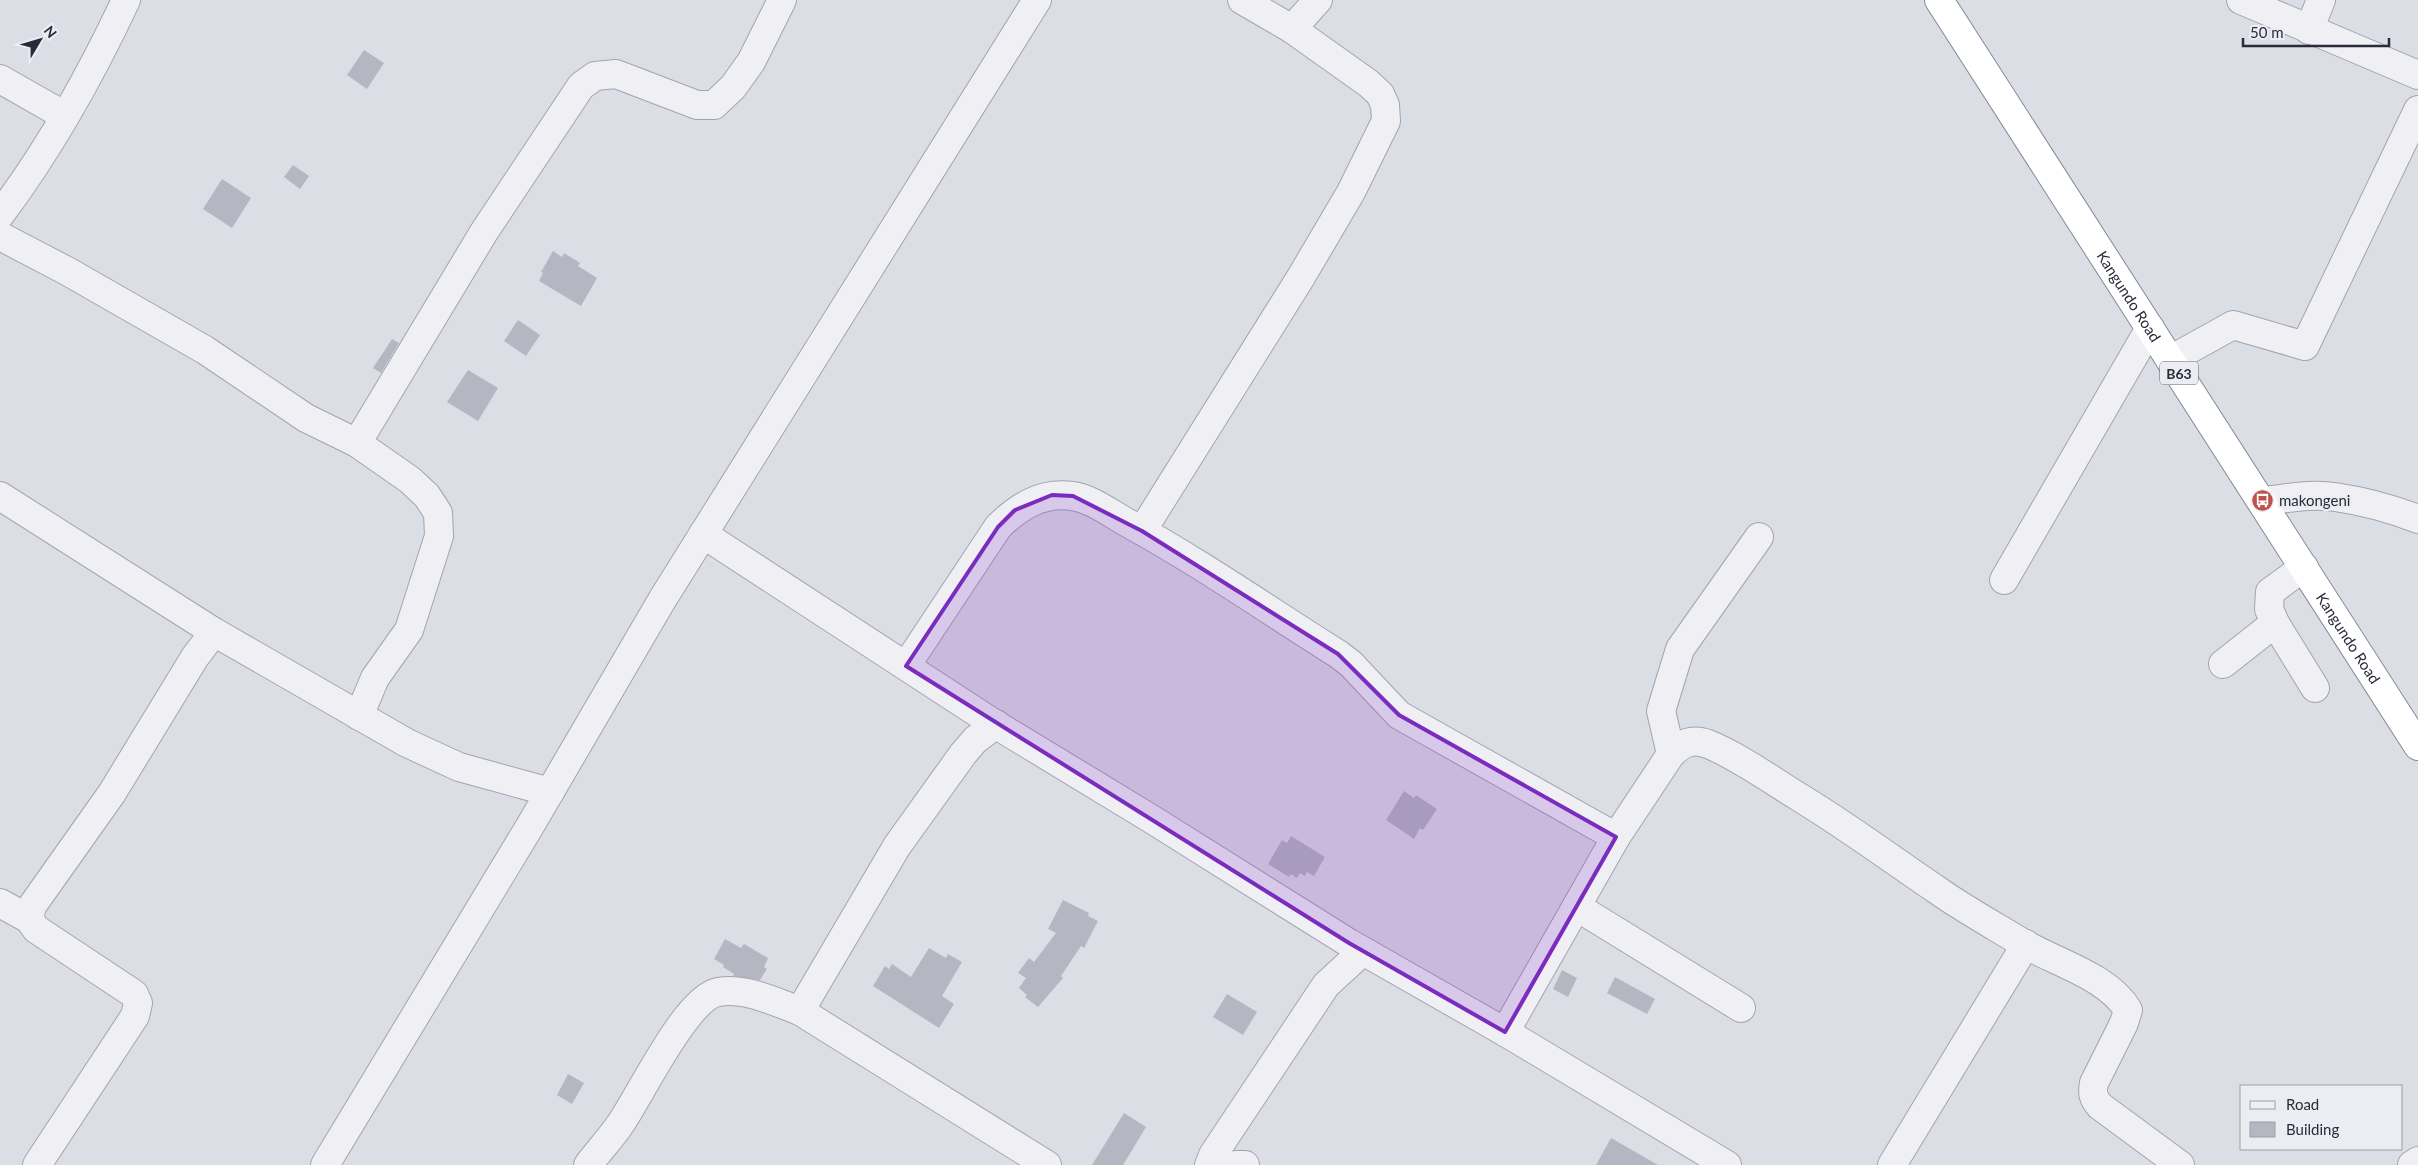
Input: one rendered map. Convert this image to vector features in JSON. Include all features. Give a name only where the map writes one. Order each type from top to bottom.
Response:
[{"type":"highway","name":"Kangundo Road","points":[[1939,0],[2418,746]]},
{"type":"street","points":[[0,215],[28,178],[65,116],[98,59],[126,0]]},
{"type":"street","points":[[324,1165],[550,792],[662,600],[1037,0]]},
{"type":"street","points":[[1142,530],[1301,277],[1351,192],[1386,121],[1385,105],[1380,94],[1368,83],[1292,29],[1242,0]]},
{"type":"street","points":[[1292,29],[1318,0]]},
{"type":"street","points":[[2241,0],[2418,75]]},
{"type":"street","points":[[2309,30],[2321,0]]},
{"type":"street","points":[[357,443],[484,232],[581,86],[595,76],[616,74],[697,105],[714,105],[734,87],[751,62],[776,2]]},
{"type":"street","points":[[0,79],[65,116]]},
{"type":"street","points":[[2170,360],[2233,325],[2305,346],[2418,110]]},
{"type":"street","points":[[0,236],[67,271],[205,350],[306,418],[357,443],[410,480],[427,496],[438,513],[439,536],[409,630],[375,678],[359,716]]},
{"type":"street","points":[[2004,580],[2150,328]]},
{"type":"street","points":[[0,496],[214,632],[407,743],[459,767],[550,792]]},
{"type":"street","points":[[906,666],[998,527],[1015,510],[1028,502],[1052,496],[1073,496],[1094,504],[1142,530],[1338,654],[1351,664],[1399,715],[1616,836]]},
{"type":"street","points":[[2262,501],[2307,496],[2334,496],[2398,511],[2418,519]]},
{"type":"street","points":[[703,534],[996,724],[1363,951],[1505,1032],[1727,1165]]},
{"type":"street","points":[[1671,754],[1661,712],[1680,649],[1759,537]]},
{"type":"street","points":[[2304,567],[2270,592],[2269,609],[2275,623],[2315,688]]},
{"type":"street","points":[[2223,664],[2275,623]]},
{"type":"street","points":[[29,919],[32,906],[112,793],[195,657],[214,632]]},
{"type":"street","points":[[800,1011],[897,846],[963,754],[975,740],[996,724]]},
{"type":"street","points":[[1505,1032],[1616,836],[1671,754],[1683,743],[1693,740],[1708,744],[1770,778],[1831,817],[1939,892],[2026,944],[2105,986],[2121,998],[2128,1010],[2124,1023],[2094,1083],[2092,1091],[2094,1099],[2100,1106],[2180,1165]]},
{"type":"street","points":[[0,903],[29,919],[36,929],[134,994],[138,1003],[135,1016],[37,1165]]},
{"type":"street","points":[[1577,907],[1741,1008]]},
{"type":"street","points":[[1892,1165],[2026,944]]},
{"type":"street","points":[[1209,1165],[1326,985],[1363,951]]},
{"type":"street","points":[[588,1165],[620,1126],[678,1029],[700,1005],[716,993],[732,991],[800,1011],[1047,1165]]},
{"type":"street","points":[[2412,1165],[2418,1161]]},
{"type":"street","points":[[1236,1165],[1245,1165]]},
{"type":"highlighted area","points":[[1052,495],[1073,496],[1142,531],[1338,654],[1399,715],[1616,837],[1505,1032],[1349,943],[906,666],[998,527],[1015,510]]},
{"type":"building","points":[[364,50],[384,63],[367,89],[347,75]]},
{"type":"building","points":[[293,165],[309,176],[300,189],[284,177]]},
{"type":"building","points":[[222,179],[251,198],[232,228],[203,209]]},
{"type":"building","points":[[553,251],[562,257],[564,253],[580,263],[578,266],[597,278],[581,306],[539,281],[543,273],[541,272]]},
{"type":"building","points":[[518,320],[540,335],[526,356],[504,341]]},
{"type":"building","points":[[392,339],[399,343],[381,373],[373,368]]},
{"type":"building","points":[[468,370],[498,388],[478,421],[447,402]]},
{"type":"building","points":[[1404,791],[1414,798],[1416,795],[1437,809],[1423,830],[1420,828],[1414,839],[1386,820]]},
{"type":"building","points":[[1291,836],[1325,857],[1314,876],[1307,872],[1305,876],[1300,873],[1297,878],[1291,874],[1289,877],[1268,864],[1282,840],[1287,843]]},
{"type":"building","points":[[1063,900],[1089,913],[1088,916],[1098,921],[1084,948],[1081,946],[1061,976],[1063,978],[1038,1007],[1025,997],[1027,995],[1019,988],[1026,978],[1018,973],[1029,958],[1034,962],[1056,933],[1048,929]]},
{"type":"building","points":[[725,939],[741,948],[744,944],[768,958],[764,967],[767,969],[760,980],[733,976],[734,974],[723,967],[724,965],[714,959]]},
{"type":"building","points":[[929,948],[946,958],[948,954],[962,962],[942,996],[954,1004],[939,1028],[873,986],[885,966],[889,969],[892,964],[911,977]]},
{"type":"building","points":[[1562,970],[1577,978],[1568,997],[1553,989]]},
{"type":"building","points":[[1615,977],[1655,999],[1647,1014],[1607,993]]},
{"type":"building","points":[[1227,994],[1257,1012],[1243,1035],[1213,1017]]},
{"type":"building","points":[[568,1074],[584,1083],[572,1104],[557,1095]]},
{"type":"building","points":[[1124,1113],[1146,1127],[1123,1165],[1092,1165]]},
{"type":"building","points":[[1611,1138],[1658,1165],[1596,1165]]},
{"type":"place","name":"makongeni","points":[[2263,500]]}]
